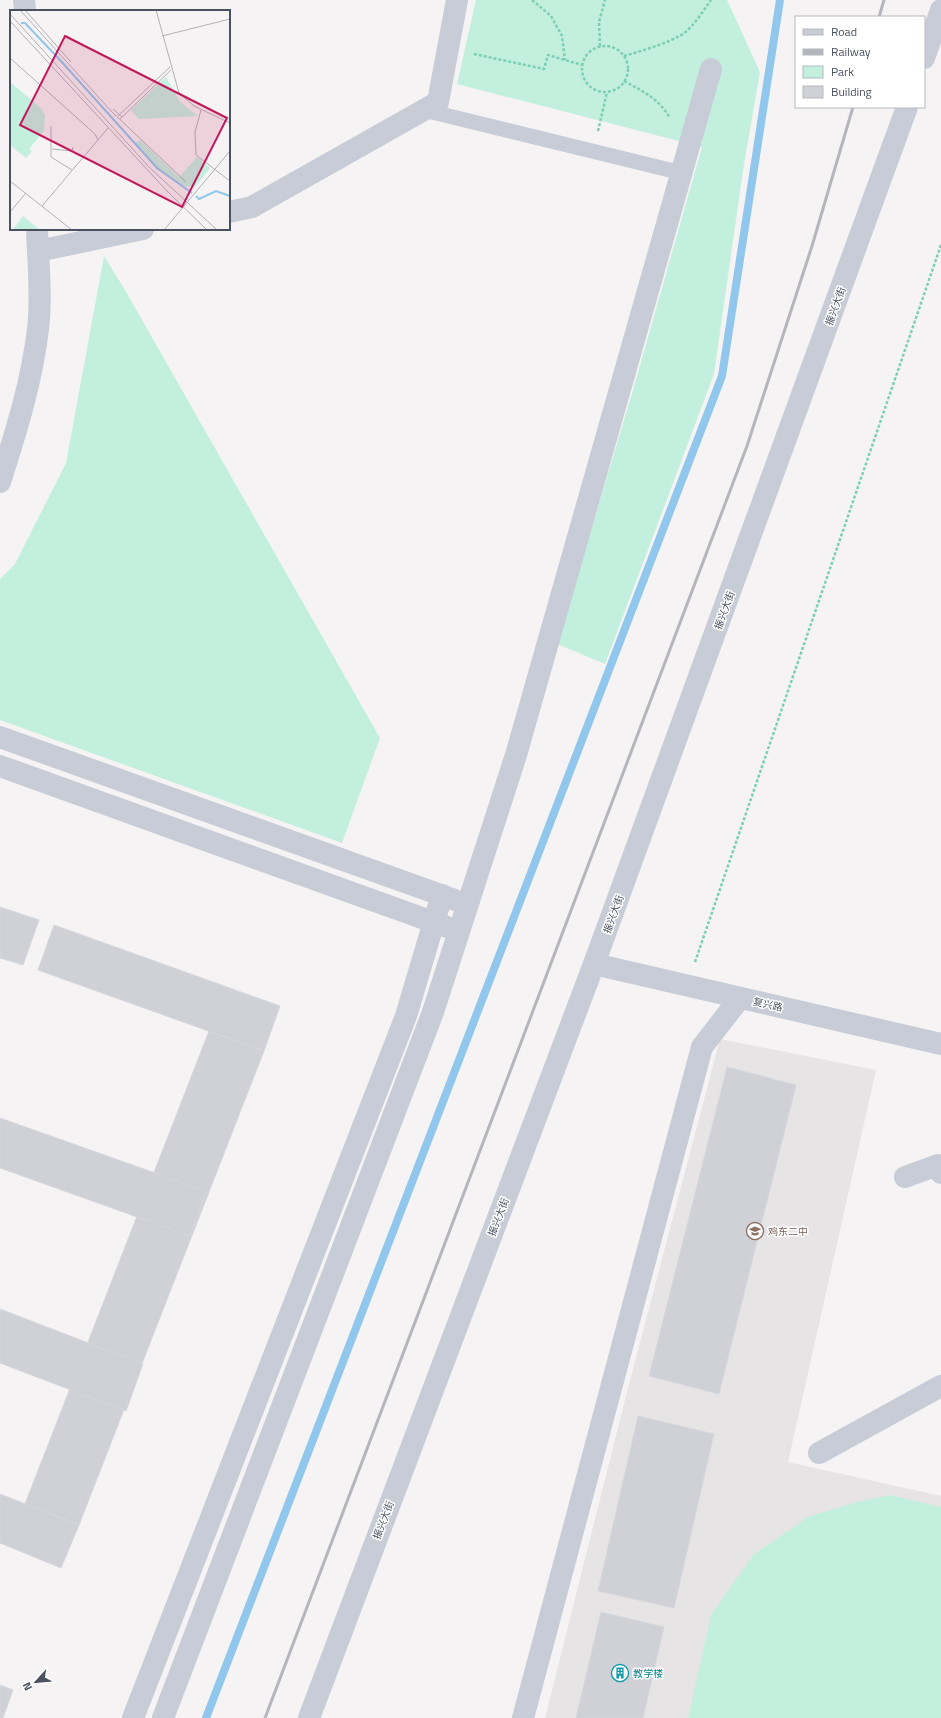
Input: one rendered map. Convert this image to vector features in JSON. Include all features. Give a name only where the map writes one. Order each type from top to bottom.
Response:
[{"type":"street","points":[[230,212],[252,207],[438,102],[456,0]]},
{"type":"street","points":[[925,55],[941,10]]},
{"type":"street","points":[[163,1718],[433,1012],[516,755],[712,69]]},
{"type":"street","name":"振兴大街","points":[[309,1718],[594,964],[907,108]]},
{"type":"street","points":[[0,482],[23,407],[38,329],[39,278],[37,230]]},
{"type":"street","points":[[38,251],[138,230]]},
{"type":"street","points":[[0,737],[468,905]]},
{"type":"street","points":[[0,766],[459,931]]},
{"type":"street","points":[[133,1718],[406,1016],[442,895]]},
{"type":"street","name":"复兴路","points":[[594,964],[941,1044]]},
{"type":"street","points":[[523,1718],[702,1047],[740,998]]},
{"type":"street","points":[[905,1177],[938,1165],[941,1173]]},
{"type":"street","points":[[819,1453],[941,1386]]},
{"type":"lane","points":[[424,110],[682,173]]},
{"type":"path","points":[[532,0],[551,16],[562,36],[565,60]]},
{"type":"path","points":[[600,46],[598,22],[606,0]]},
{"type":"path","points":[[624,56],[651,48],[684,33],[698,18],[711,0]]},
{"type":"path","points":[[606,45],[614,47],[624,56],[628,63],[628,71],[624,82],[617,89],[607,92],[595,90],[588,86],[583,79],[582,64],[585,56],[591,50],[600,46],[606,45]]},
{"type":"path","points":[[474,54],[544,69],[548,55],[582,64]]},
{"type":"path","points":[[624,82],[648,94],[663,107],[672,121],[694,129]]},
{"type":"path","points":[[593,151],[607,92]]},
{"type":"path","points":[[688,985],[941,245]]},
{"type":"shaded area","name":"鸡东二中","points":[[720,1039],[876,1070],[788,1462],[941,1496],[941,1718],[545,1718],[627,1392]]},
{"type":"green space","points":[[476,0],[727,0],[760,72],[744,164],[714,374],[605,664],[557,644],[633,390],[702,147],[457,84]]},
{"type":"green space","points":[[104,256],[125,290],[380,738],[342,843],[0,720],[0,579],[15,564],[66,463]]},
{"type":"green space","points":[[890,1495],[941,1507],[941,1718],[688,1718],[711,1615],[753,1555],[808,1517],[857,1502]]},
{"type":"building","points":[[0,907],[39,920],[23,965],[0,958]]},
{"type":"building","points":[[54,925],[280,1006],[264,1051],[38,970]]},
{"type":"building","points":[[209,1031],[264,1051],[79,1525],[25,1504]]},
{"type":"building","points":[[727,1067],[796,1085],[719,1394],[649,1376]]},
{"type":"building","points":[[0,1118],[206,1191],[190,1236],[0,1168]]},
{"type":"building","points":[[0,1309],[143,1364],[126,1411],[0,1363]]},
{"type":"building","points":[[638,1416],[714,1434],[674,1608],[598,1591]]},
{"type":"building","points":[[0,1494],[79,1525],[61,1568],[0,1543]]},
{"type":"building","name":"教学楼","points":[[601,1612],[664,1627],[643,1718],[576,1718]]},
{"type":"building","points":[[0,1685],[13,1690],[3,1718],[0,1718]]},
{"type":"waterway","points":[[206,1718],[722,376],[780,0]]},
{"type":"railway","points":[[879,16],[884,0]]},
{"type":"railway","points":[[265,1718],[747,446],[812,246],[853,108]]},
{"type":"place","name":"鸡东二中","points":[[755,1231]]},
{"type":"place","name":"教学楼","points":[[620,1673]]}]
